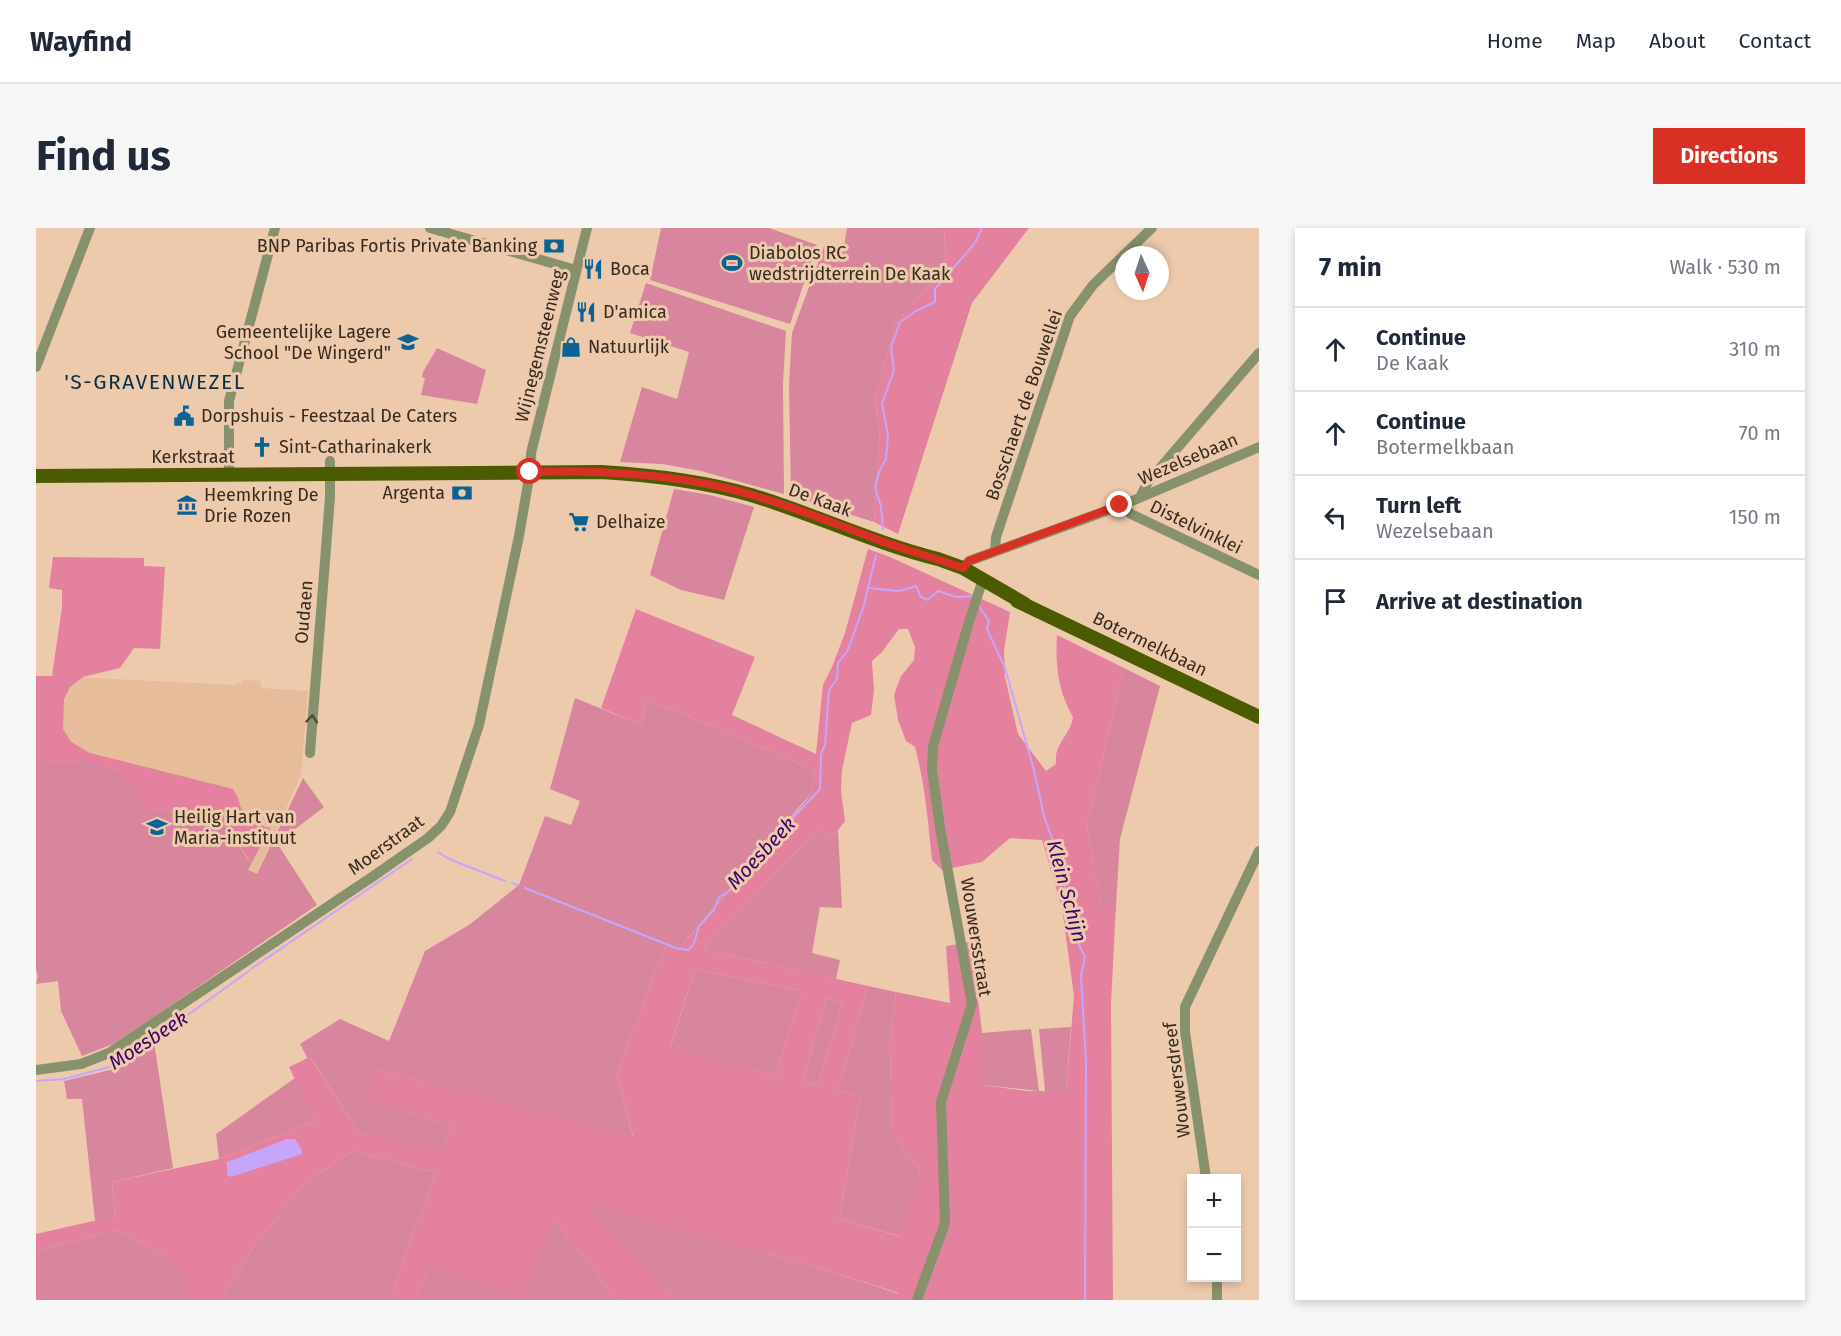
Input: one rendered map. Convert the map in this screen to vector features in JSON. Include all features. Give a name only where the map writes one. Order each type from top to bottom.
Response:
[{"type":"main road","name":"Kerkstraat","points":[[36,476],[229,475],[330,468],[530,472]]},
{"type":"main road","name":"De Kaak","points":[[530,472],[601,472],[661,477],[711,485],[786,506],[884,542]]},
{"type":"main road","name":"Botermelkbaan","points":[[884,542],[963,568],[982,583]]},
{"type":"main road","name":"Botermelkbaan","points":[[920,554],[1259,717]]},
{"type":"street","points":[[36,367],[90,228]]},
{"type":"street","points":[[229,475],[229,401],[275,228]]},
{"type":"street","points":[[430,228],[576,270]]},
{"type":"street","name":"Wijnegemsteenweg","points":[[530,472],[531,453],[587,228]]},
{"type":"street","name":"Bosschaert de Bouwellei","points":[[995,551],[996,537],[1070,316],[1093,285],[1152,228]]},
{"type":"street","points":[[1140,497],[1148,482],[1259,353]]},
{"type":"street","name":"Wezelsebaan","points":[[963,568],[969,561],[1120,505],[1259,447]]},
{"type":"street","name":"Oudaen","points":[[310,753],[330,468]]},
{"type":"street","name":"Moerstraat","points":[[36,1070],[81,1064],[109,1053],[372,877],[428,838],[441,826],[450,812],[479,725],[519,536],[530,472]]},
{"type":"street","name":"Distelvinklei","points":[[1120,505],[1131,514],[1259,575]]},
{"type":"street","name":"Wouwersstraat","points":[[917,1300],[945,1222],[941,1102],[972,1004],[932,770],[933,746],[982,583]]},
{"type":"street","name":"Wouwersdreef","points":[[1205,1174],[1185,1032],[1185,1007],[1259,851]]},
{"type":"street","points":[[1217,1282],[1217,1300]]},
{"type":"shaded area","name":"Diabolos RC wedstrijdterrein De Kaak","points":[[661,228],[769,228],[817,245],[790,324],[650,280]]},
{"type":"shaded area","points":[[847,228],[944,228],[946,267],[896,323],[875,398],[880,432],[874,522],[791,496],[789,385],[792,333],[825,244],[843,252]]},
{"type":"shaded area","points":[[944,228],[1029,228],[972,303],[898,534],[874,522],[880,432],[875,398],[896,323],[946,267]]},
{"type":"shaded area","points":[[646,283],[786,331],[783,384],[784,494],[701,471],[662,464],[620,462],[642,387],[677,399],[689,352],[630,333]]},
{"type":"shaded area","points":[[437,348],[486,370],[477,404],[421,395],[425,378],[422,377],[423,372]]},
{"type":"shaded area","points":[[674,489],[710,495],[754,507],[724,600],[681,590],[650,575]]},
{"type":"shaded area","points":[[868,549],[1010,612],[1004,651],[1005,677],[1018,734],[1046,771],[1056,764],[1057,750],[1069,730],[1073,717],[1064,698],[1059,678],[1057,635],[1124,668],[1087,824],[1101,905],[1116,906],[1111,1004],[1113,1300],[897,1300],[898,1293],[830,1271],[586,1204],[677,1300],[618,1300],[555,1220],[523,1297],[428,1266],[416,1300],[389,1300],[436,1173],[353,1151],[304,1184],[251,1251],[220,1300],[178,1300],[189,1284],[163,1256],[117,1230],[36,1251],[36,1234],[115,1216],[112,1182],[219,1159],[315,1121],[289,1067],[310,1057],[359,1133],[444,1151],[451,1125],[367,1101],[376,1069],[633,1136],[617,1074],[666,945],[678,950],[804,803],[812,792],[815,770],[647,699],[641,725],[601,708],[636,609],[755,657],[732,715],[816,754],[823,685],[845,633]],"holes":[[[899,629],[908,629],[915,647],[914,660],[901,676],[894,695],[898,720],[906,741],[915,747],[926,803],[932,860],[942,870],[982,862],[1010,838],[1042,840],[1062,908],[1074,996],[1066,1091],[1028,1091],[981,1085],[983,1040],[971,942],[946,946],[950,1003],[896,992],[890,1045],[892,1133],[920,1171],[899,1236],[839,1219],[860,1096],[838,1091],[868,986],[703,949],[817,830],[832,838],[845,821],[841,791],[842,770],[852,723],[871,715],[874,690],[872,661],[882,652]],[[695,969],[802,991],[776,1075],[670,1048]],[[826,998],[842,1003],[818,1086],[803,1082]]]},
{"type":"shaded area","points":[[53,557],[144,558],[144,566],[165,567],[160,649],[134,648],[120,668],[83,677],[70,687],[64,699],[63,729],[71,742],[90,753],[233,789],[241,808],[265,827],[250,861],[227,828],[212,817],[179,814],[154,808],[148,814],[136,787],[116,769],[85,762],[36,761],[36,676],[52,676],[62,607],[62,590],[49,588]]},
{"type":"shaded area","points":[[1124,668],[1160,686],[1120,839],[1116,906],[1101,906],[1087,824]]},
{"type":"shaded area","name":"Heilig Hart van Maria-instituut","points":[[52,676],[235,685],[235,683],[243,684],[243,680],[260,681],[261,688],[308,691],[301,775],[255,878],[36,970],[36,750]]},
{"type":"shaded area","points":[[575,698],[641,725],[647,699],[815,770],[812,792],[678,950],[666,945],[617,1074],[633,1137],[376,1069],[368,1101],[451,1125],[444,1152],[359,1133],[300,1044],[340,1019],[389,1041],[425,951],[469,925],[519,885],[545,816],[571,825],[580,801],[550,789]]},
{"type":"shaded area","points":[[36,761],[85,762],[116,769],[136,787],[148,813],[154,808],[179,814],[212,817],[227,828],[249,861],[265,827],[270,828],[248,870],[257,874],[303,778],[324,807],[277,843],[317,905],[113,1044],[82,1056],[61,1011],[58,981],[36,984],[38,976],[36,970]]},
{"type":"shaded area","points":[[817,830],[832,838],[838,830],[842,908],[820,907],[812,953],[840,960],[836,979],[703,949]]},
{"type":"shaded area","points":[[695,969],[802,991],[776,1075],[670,1049]]},
{"type":"shaded area","points":[[868,986],[896,992],[890,1045],[892,1133],[920,1171],[900,1236],[839,1219],[860,1096],[838,1091]]},
{"type":"shaded area","points":[[826,998],[842,1003],[818,1086],[803,1082]]},
{"type":"shaded area","points":[[1071,1027],[1066,1091],[1045,1091],[1039,1029]]},
{"type":"shaded area","points":[[1031,1029],[1039,1091],[981,1085],[982,1033]]},
{"type":"shaded area","points":[[154,1042],[173,1168],[112,1182],[115,1216],[95,1221],[82,1099],[67,1099],[64,1081],[118,1068]]},
{"type":"shaded area","points":[[295,1078],[315,1121],[219,1159],[216,1134]]},
{"type":"shaded area","points":[[287,1139],[295,1139],[302,1154],[231,1177],[227,1175],[227,1162]]},
{"type":"shaded area","points":[[353,1151],[436,1173],[389,1300],[220,1300],[251,1251],[304,1184]]},
{"type":"shaded area","points":[[584,1203],[830,1271],[899,1294],[897,1300],[677,1300]]},
{"type":"shaded area","points":[[555,1220],[618,1300],[416,1300],[428,1266]]},
{"type":"shaded area","points":[[117,1230],[163,1256],[189,1284],[192,1300],[36,1300],[36,1251]]},
{"type":"waterway","name":"Klein Schijn","points":[[883,529],[881,506],[875,488],[879,472],[886,459],[888,436],[882,404],[894,370],[891,347],[900,322],[935,302],[935,289],[975,243],[982,228]]},
{"type":"waterway","name":"Klein Schijn","points":[[876,555],[868,588],[899,591],[916,586],[921,597],[928,600],[938,591],[956,597],[972,596],[973,598]]},
{"type":"waterway","name":"Moesbeek","points":[[525,888],[676,948],[689,950],[694,943],[699,926],[714,910],[719,897],[731,890],[747,867],[820,789],[821,754],[825,745],[829,690],[837,679],[838,663],[848,650],[868,588]]},
{"type":"waterway","name":"Klein Schijn","points":[[978,605],[989,621],[987,629],[1005,668],[1034,770],[1044,816],[1056,850],[1079,945],[1085,957],[1081,976],[1086,1062],[1085,1300]]},
{"type":"waterway","name":"Moesbeek","points":[[438,852],[449,859],[505,881]]},
{"type":"waterway","name":"Moesbeek","points":[[251,969],[412,859]]},
{"type":"waterway","name":"Moesbeek","points":[[512,883],[518,885]]},
{"type":"waterway","name":"Moesbeek","points":[[36,1081],[64,1079],[113,1066],[249,971]]},
{"type":"place","name":"BNP Paribas Fortis Private Banking","points":[[554,246]]},
{"type":"place","name":"Diabolos RC wedstrijdterrein De Kaak","points":[[732,263]]},
{"type":"place","name":"Boca","points":[[593,269]]},
{"type":"place","name":"D'amica","points":[[586,312]]},
{"type":"place","name":"Gemeentelijke Lagere School \"De Wingerd\"","points":[[408,342]]},
{"type":"place","name":"Natuurlijk","points":[[571,347]]},
{"type":"place","name":"Dorpshuis - Feestzaal De Caters","points":[[184,416]]},
{"type":"place","name":"Sint-Catharinakerk","points":[[262,447]]},
{"type":"place","name":"Argenta","points":[[462,493]]},
{"type":"place","name":"Heemkring De Drie Rozen","points":[[187,505]]},
{"type":"place","name":"Delhaize","points":[[579,522]]},
{"type":"place","name":"Heilig Hart van Maria-instituut","points":[[157,827]]},
{"type":"district","name":"'S-GRAVENWEZEL","points":[[155,382]]},
{"type":"route","points":[[530,472],[601,472],[661,477],[713,485],[786,506],[963,568],[969,561],[1120,505]]}]
